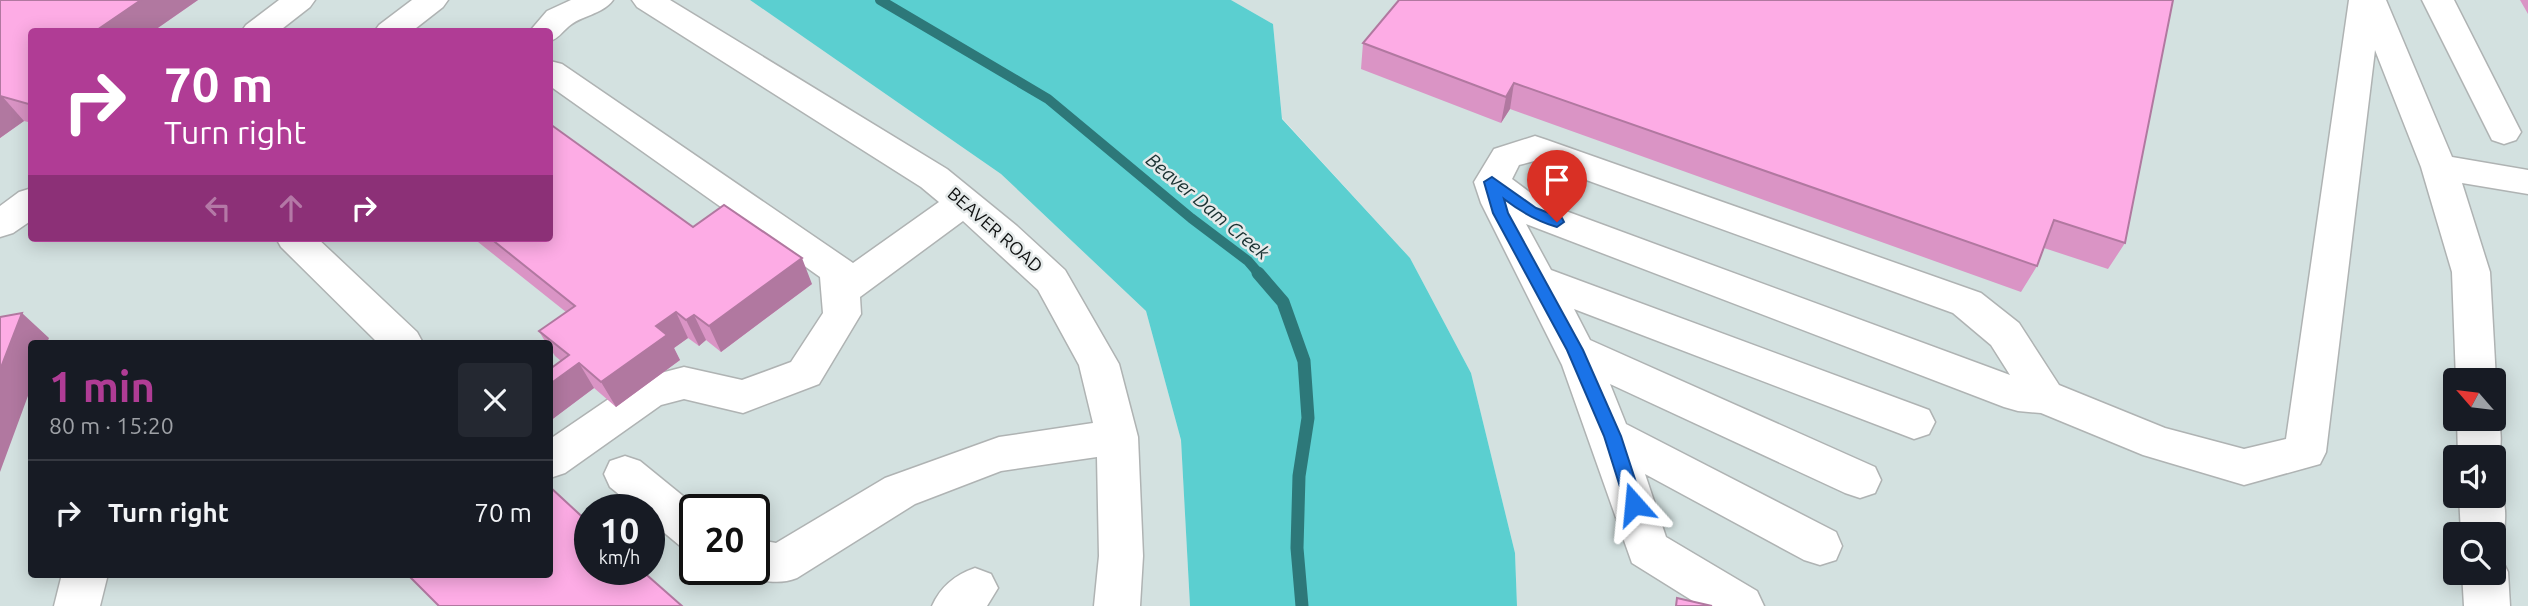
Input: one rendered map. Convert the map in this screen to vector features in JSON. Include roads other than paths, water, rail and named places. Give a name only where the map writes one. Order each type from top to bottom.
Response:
[{"type":"street","points":[[262,28],[299,0]]},
{"type":"street","points":[[395,28],[432,0]]},
{"type":"street","points":[[549,28],[558,18],[597,0]]},
{"type":"street","name":"BEAVER ROAD","points":[[648,0],[934,178],[1052,280],[1099,364],[1117,437],[1121,556],[1117,606]]},
{"type":"street","points":[[2368,0],[2440,167],[2471,272],[2475,368]]},
{"type":"street","points":[[1492,182],[1531,212],[2018,395],[2045,397],[2158,443],[2244,467],[2305,452],[2368,0]]},
{"type":"street","points":[[2438,0],[2504,132]]},
{"type":"street","points":[[553,73],[839,271],[842,314],[805,373],[743,397],[684,383],[649,392],[553,459]]},
{"type":"street","points":[[1741,606],[1648,549],[1612,436],[1575,350],[1500,213],[1492,182],[1506,157],[1535,148],[1967,303],[2005,334],[2045,397]]},
{"type":"street","points":[[2440,167],[2528,182]]},
{"type":"street","points":[[840,292],[964,202]]},
{"type":"street","points":[[0,224],[28,204]]},
{"type":"street","points":[[298,242],[400,340]]},
{"type":"street","points":[[1537,280],[1914,422]]},
{"type":"street","points":[[1575,350],[1860,480]]},
{"type":"street","points":[[1612,436],[1820,546]]},
{"type":"street","points":[[770,562],[781,564],[900,491],[999,454],[1117,437]]},
{"type":"street","points":[[625,474],[679,519]]},
{"type":"street","points":[[77,606],[84,578]]},
{"type":"street","points":[[2486,585],[2487,606]]},
{"type":"street","points":[[955,606],[975,588],[973,606]]},
{"type":"waterway","name":"Beaver Dam Creek","points":[[880,0],[1048,99],[1191,218],[1248,261],[1260,275]]},
{"type":"waterway","name":"Beaver Dam Creek","points":[[1258,273],[1283,302],[1304,361],[1308,418],[1299,476],[1297,548],[1302,606]]}]
